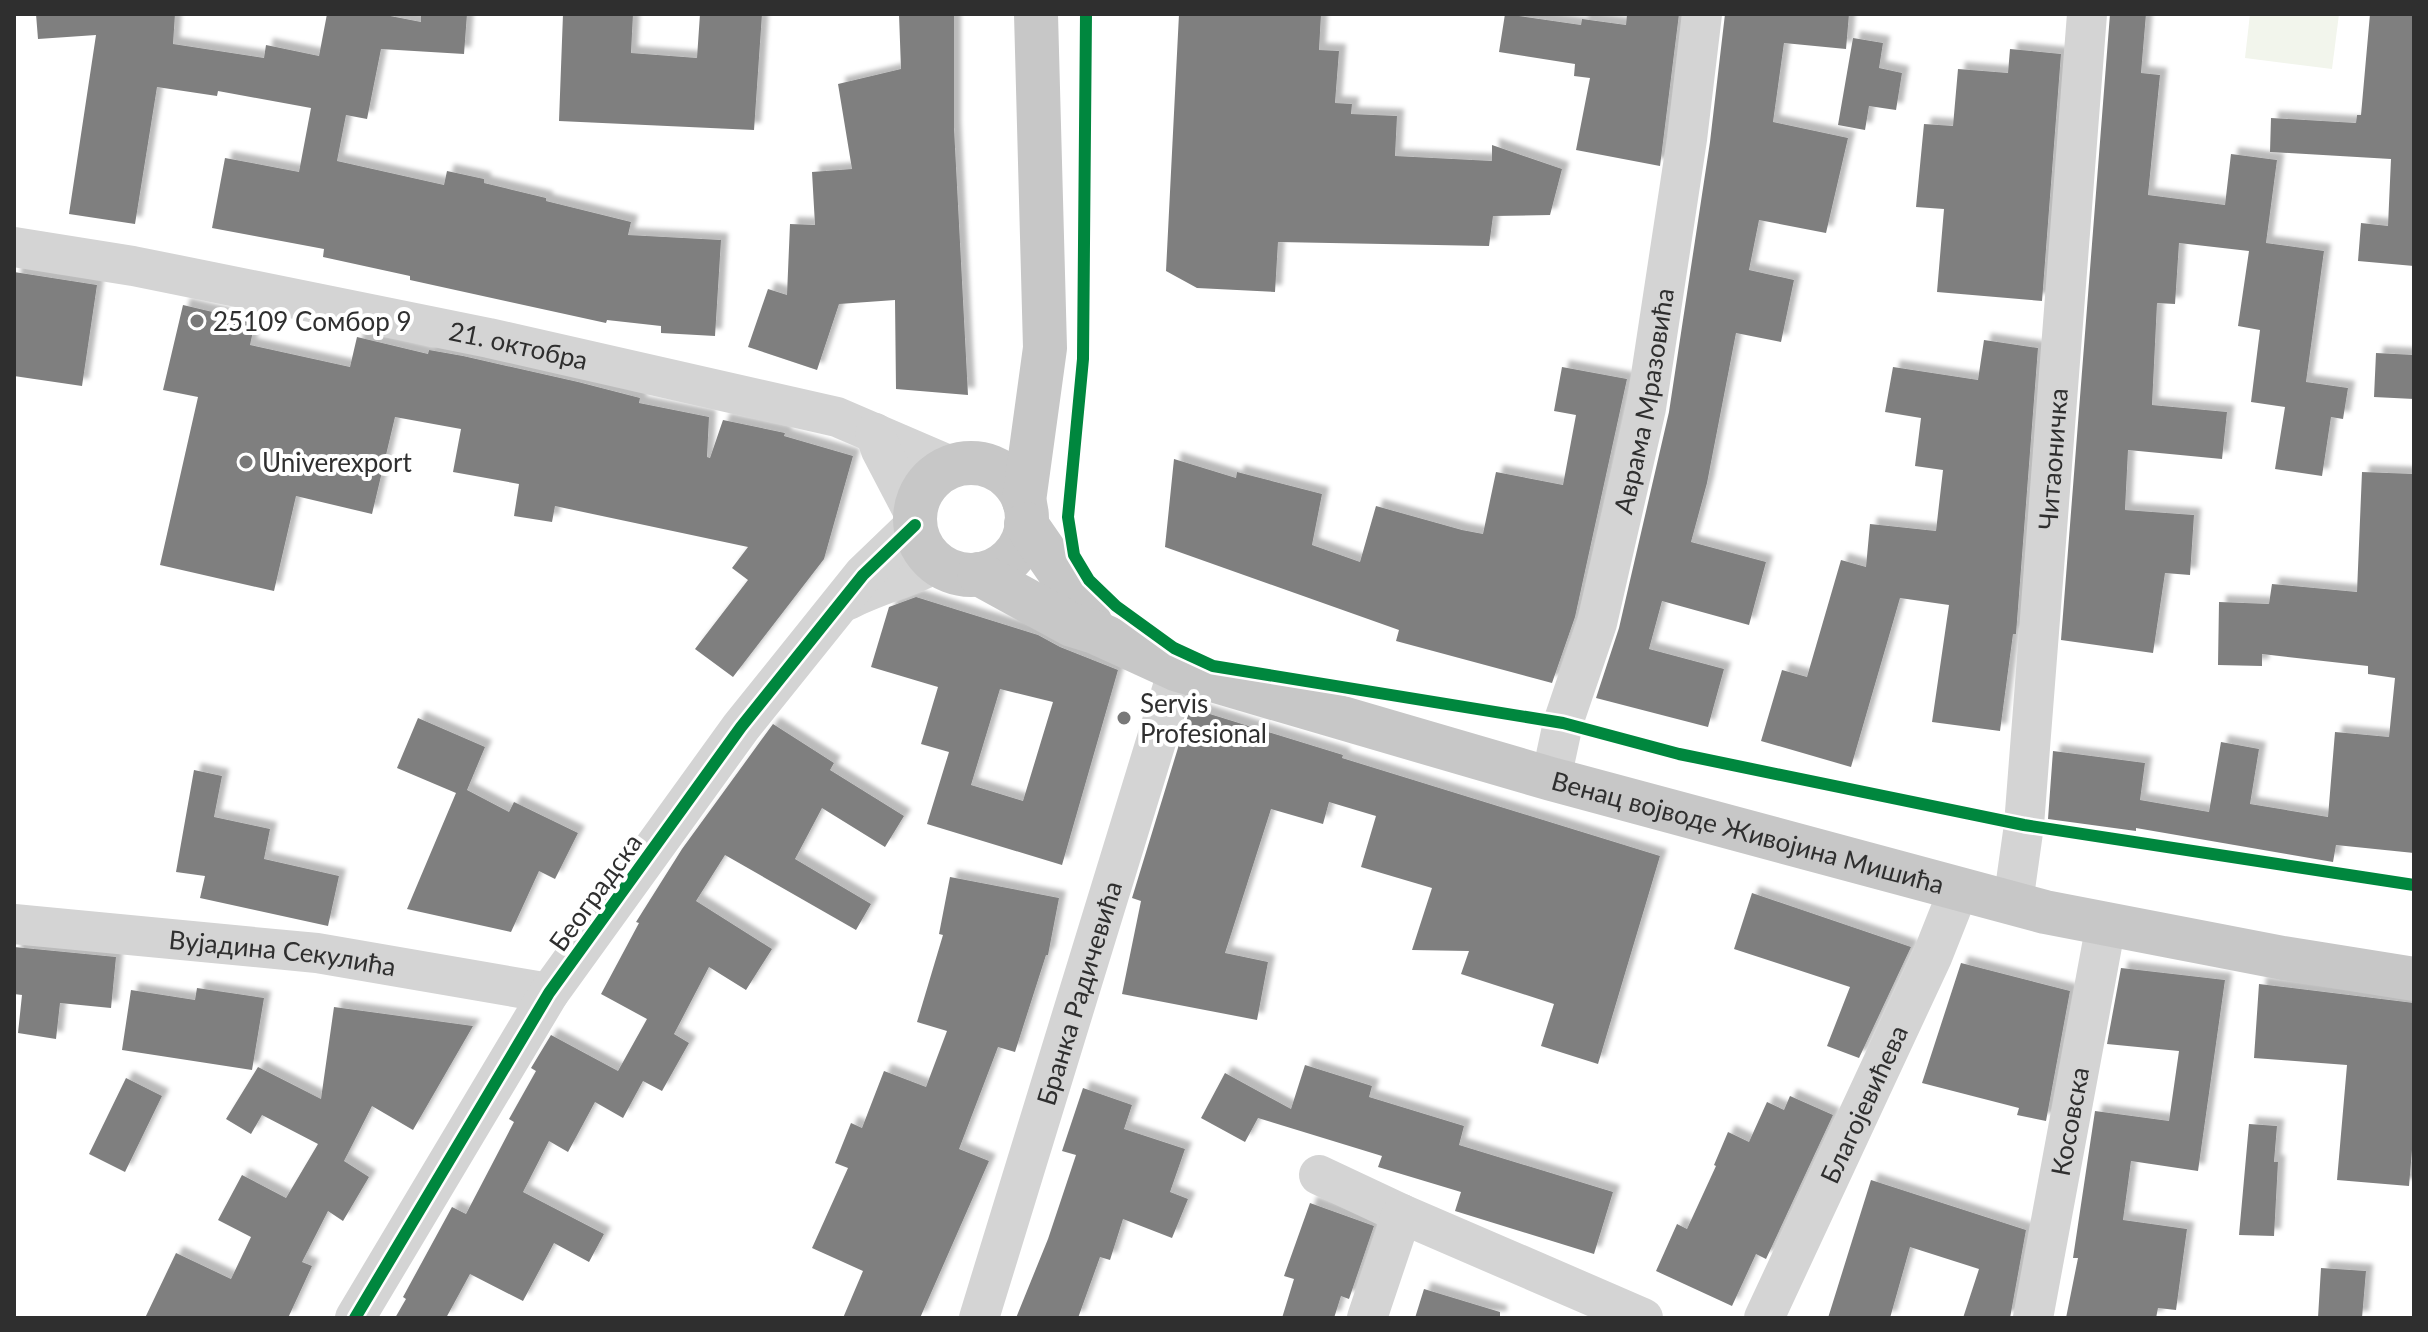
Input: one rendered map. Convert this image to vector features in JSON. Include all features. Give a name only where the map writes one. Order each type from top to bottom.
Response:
[{"type":"main road","points":[[1036,14],[1045,348],[1025,512],[1017,550],[994,570],[964,575],[936,563],[926,553],[915,520],[918,499],[926,486],[937,474],[957,465],[1012,420],[1036,406]]},
{"type":"main road","points":[[957,465],[990,465],[1012,480],[1025,512],[1095,632]]},
{"type":"main road","name":"Венац војводе Живојина Мишића","points":[[979,574],[1051,615],[1178,670],[1551,779],[2013,903],[2106,924],[2414,979]]},
{"type":"street","name":"Аврама Мразовића","points":[[1551,779],[1563,723],[1597,623],[1646,408],[1687,139],[1702,14]]},
{"type":"street","name":"Читаоничка","points":[[2013,903],[2024,825],[2087,14]]},
{"type":"street","name":"21. октобра","points":[[14,247],[133,266],[489,338],[837,417],[957,465]]},
{"type":"street","points":[[875,433],[915,520]]},
{"type":"street","name":"Београдска","points":[[355,1318],[549,993],[741,727],[838,605],[915,520]]},
{"type":"street","name":"Београдска","points":[[838,605],[871,588],[913,575],[936,563]]},
{"type":"street","name":"Бранка Радичевића","points":[[979,1318],[1178,670]]},
{"type":"street","name":"Благојевићева","points":[[1764,1318],[1932,957],[1959,889]]},
{"type":"street","name":"Вујадина Секулића","points":[[14,924],[317,953],[549,993]]},
{"type":"street","name":"Косовска","points":[[2033,1318],[2106,924]]},
{"type":"street","points":[[1319,1175],[1643,1318]]},
{"type":"street","points":[[1367,1318],[1402,1214]]},
{"type":"shaded area","points":[[2250,14],[2339,14],[2332,69],[2245,58]]},
{"type":"building","points":[[36,14],[175,14],[173,44],[264,58],[266,45],[319,56],[327,14],[380,14],[421,22],[421,14],[467,14],[464,54],[381,49],[367,119],[346,115],[337,161],[444,185],[447,171],[484,179],[484,183],[631,222],[628,235],[721,240],[715,336],[661,333],[661,326],[607,320],[606,323],[410,280],[410,276],[323,257],[324,249],[212,228],[225,158],[299,172],[311,108],[218,91],[217,96],[157,87],[135,224],[69,214],[96,35],[38,39]]},
{"type":"building","points":[[563,14],[633,14],[631,53],[697,58],[700,14],[762,14],[754,130],[559,121]]},
{"type":"building","points":[[899,14],[954,14],[954,128],[968,395],[896,389],[895,300],[839,304],[817,370],[748,347],[768,289],[787,295],[790,224],[815,225],[812,172],[852,169],[838,84],[901,69]]},
{"type":"building","points":[[1179,14],[1321,14],[1319,50],[1339,51],[1335,103],[1352,104],[1351,114],[1397,116],[1395,156],[1492,161],[1492,145],[1562,169],[1550,215],[1493,216],[1489,246],[1278,242],[1275,292],[1197,288],[1166,271]]},
{"type":"building","points":[[1505,14],[1581,25],[1582,19],[1626,25],[1627,14],[1679,14],[1660,166],[1576,150],[1590,78],[1574,76],[1575,64],[1499,52]]},
{"type":"building","points":[[1725,14],[1849,14],[1846,49],[1784,43],[1773,122],[1848,138],[1826,233],[1759,220],[1749,270],[1794,280],[1781,342],[1736,333],[1707,483],[1691,542],[1766,562],[1749,625],[1662,601],[1649,649],[1724,669],[1708,727],[1596,698],[1619,628],[1669,412],[1710,142]]},
{"type":"building","points":[[2110,14],[2146,14],[2141,73],[2160,75],[2148,195],[2225,205],[2231,154],[2277,160],[2266,243],[2324,251],[2306,382],[2348,388],[2343,419],[2331,417],[2322,476],[2275,469],[2285,407],[2251,402],[2260,330],[2238,326],[2249,251],[2179,243],[2175,304],[2157,303],[2152,405],[2227,412],[2222,459],[2128,450],[2125,510],[2194,515],[2190,575],[2165,573],[2153,653],[2061,640]]},
{"type":"building","points":[[2370,14],[2414,14],[2414,266],[2358,261],[2361,223],[2388,226],[2391,159],[2270,152],[2271,118],[2356,123],[2357,115],[2361,115]]},
{"type":"building","points":[[1853,38],[1883,43],[1879,68],[1902,73],[1896,110],[1869,106],[1865,130],[1838,125]]},
{"type":"building","points":[[2010,49],[2061,54],[2042,301],[1937,292],[1944,209],[1916,207],[1924,124],[1953,126],[1958,69],[2008,73]]},
{"type":"building","points":[[14,272],[97,285],[82,386],[14,376]]},
{"type":"building","points":[[183,305],[255,322],[250,345],[350,367],[357,337],[428,354],[429,350],[463,356],[578,382],[640,398],[639,403],[709,417],[707,457],[710,458],[723,420],[785,433],[784,436],[853,456],[824,559],[733,677],[695,649],[748,580],[732,568],[748,547],[555,506],[552,522],[514,516],[519,484],[453,472],[461,429],[395,417],[372,514],[296,496],[274,591],[160,565],[198,397],[163,390]]},
{"type":"building","points":[[1984,340],[2038,348],[2016,634],[2013,634],[2000,731],[1932,722],[1949,605],[1900,598],[1851,767],[1761,741],[1782,670],[1807,677],[1841,560],[1866,567],[1870,524],[1936,531],[1943,470],[1915,466],[1921,418],[1885,412],[1893,367],[1978,380]]},
{"type":"building","points":[[2376,353],[2414,355],[2414,399],[2374,397]]},
{"type":"building","points":[[1562,367],[1627,379],[1575,617],[1552,683],[1396,641],[1399,630],[1165,547],[1174,459],[1236,478],[1237,472],[1322,494],[1312,545],[1360,562],[1376,506],[1483,534],[1496,472],[1563,485],[1576,415],[1554,411]]},
{"type":"building","points":[[2362,472],[2414,474],[2414,853],[2336,845],[2333,862],[2136,828],[2136,831],[2048,819],[2053,751],[2145,763],[2140,800],[2209,812],[2221,742],[2259,749],[2250,804],[2328,817],[2335,732],[2389,737],[2395,678],[2368,674],[2368,666],[2262,654],[2262,666],[2218,665],[2219,602],[2269,604],[2272,584],[2357,592]]},
{"type":"building","points":[[916,597],[1038,635],[1118,670],[1062,865],[927,824],[949,752],[921,744],[938,687],[871,667],[889,607]],"holes":[[[1000,689],[1053,702],[1023,801],[971,785]]]},
{"type":"building","points":[[1200,711],[1660,856],[1598,1064],[1541,1046],[1554,1004],[1461,974],[1469,951],[1412,950],[1432,888],[1361,867],[1376,816],[1329,802],[1323,824],[1271,809],[1225,953],[1268,962],[1257,1020],[1122,994],[1141,901],[1132,898],[1189,712]]},
{"type":"building","points":[[418,718],[485,747],[467,790],[509,812],[514,802],[578,833],[555,879],[539,871],[511,932],[407,909],[456,793],[397,768]]},
{"type":"building","points":[[773,724],[834,763],[830,770],[904,816],[885,847],[822,808],[795,859],[871,904],[856,930],[725,855],[696,901],[772,949],[746,990],[709,967],[674,1034],[689,1043],[662,1091],[643,1081],[623,1118],[595,1102],[568,1152],[549,1141],[523,1192],[604,1234],[589,1262],[554,1243],[523,1301],[470,1274],[446,1318],[395,1318],[406,1299],[403,1297],[452,1207],[466,1214],[514,1122],[509,1119],[536,1071],[531,1068],[551,1035],[618,1071],[647,1019],[601,994],[639,923],[636,922],[682,849]]},
{"type":"building","points":[[194,770],[222,776],[214,817],[270,829],[264,859],[339,876],[328,926],[200,898],[205,876],[176,872]]},
{"type":"building","points":[[950,877],[1059,898],[1048,955],[1015,1052],[998,1047],[959,1149],[989,1161],[920,1318],[843,1318],[863,1271],[812,1248],[848,1168],[835,1163],[851,1123],[862,1128],[884,1071],[926,1087],[947,1031],[917,1022],[943,935],[939,934]]},
{"type":"building","points":[[1752,893],[1911,947],[1859,1058],[1827,1046],[1850,987],[1734,949]]},
{"type":"building","points":[[14,947],[116,957],[111,1008],[60,1003],[56,1039],[18,1033],[22,995],[14,994]]},
{"type":"building","points":[[1961,963],[2070,991],[2046,1121],[2017,1115],[2019,1108],[1922,1083]]},
{"type":"building","points":[[2121,968],[2225,980],[2198,1171],[2131,1161],[2123,1220],[2187,1229],[2176,1310],[2158,1308],[2156,1318],[2066,1318],[2078,1258],[2073,1258],[2095,1111],[2169,1121],[2179,1051],[2107,1044]]},
{"type":"building","points":[[2259,984],[2414,1003],[2414,1126],[2409,1186],[2337,1180],[2347,1065],[2254,1058]]},
{"type":"building","points":[[197,988],[264,998],[252,1070],[122,1050],[131,990],[195,1000]]},
{"type":"building","points":[[334,1007],[473,1026],[413,1130],[372,1106],[344,1161],[369,1177],[343,1221],[328,1211],[302,1262],[312,1266],[288,1318],[145,1318],[176,1253],[231,1279],[251,1237],[218,1220],[242,1175],[286,1198],[318,1144],[262,1115],[251,1134],[226,1119],[258,1067],[321,1099]]},
{"type":"building","points":[[1305,1065],[1372,1086],[1369,1097],[1464,1126],[1459,1145],[1613,1192],[1594,1254],[1455,1211],[1461,1192],[1378,1167],[1382,1156],[1258,1118],[1245,1142],[1201,1118],[1225,1073],[1291,1109]]},
{"type":"building","points":[[126,1078],[162,1096],[125,1172],[89,1154]]},
{"type":"building","points":[[1083,1088],[1132,1105],[1124,1129],[1185,1149],[1170,1192],[1188,1199],[1172,1238],[1123,1219],[1110,1260],[1100,1257],[1078,1318],[1016,1318],[1048,1239],[1076,1155],[1062,1151]]},
{"type":"building","points":[[1790,1096],[1833,1115],[1766,1259],[1756,1254],[1732,1306],[1656,1271],[1677,1224],[1687,1229],[1728,1132],[1749,1142],[1767,1102],[1784,1110]]},
{"type":"building","points":[[2249,1124],[2277,1126],[2274,1236],[2239,1235]]},
{"type":"building","points":[[1871,1180],[2026,1230],[2010,1318],[1963,1318],[1979,1269],[1910,1247],[1890,1318],[1828,1318]]},
{"type":"building","points":[[1310,1203],[1374,1226],[1349,1299],[1341,1296],[1334,1318],[1282,1318],[1294,1279],[1284,1276]]},
{"type":"building","points":[[2321,1268],[2366,1271],[2362,1318],[2318,1318]]},
{"type":"building","points":[[1424,1289],[1500,1312],[1500,1318],[1415,1318]]},
{"type":"cycle path","points":[[1086,14],[1083,359],[1068,517],[1074,555],[1089,580],[1116,606],[1174,648],[1213,666],[1563,723],[1679,754],[2024,825],[2414,885]]},
{"type":"cycle path","points":[[355,1318],[549,993],[741,727],[863,575],[915,525]]},
{"type":"place","name":"25109 Сомбор 9","points":[[197,321]]},
{"type":"place","name":"Univerexport","points":[[246,462]]},
{"type":"place","name":"Servis Profesional","points":[[1124,718]]}]
